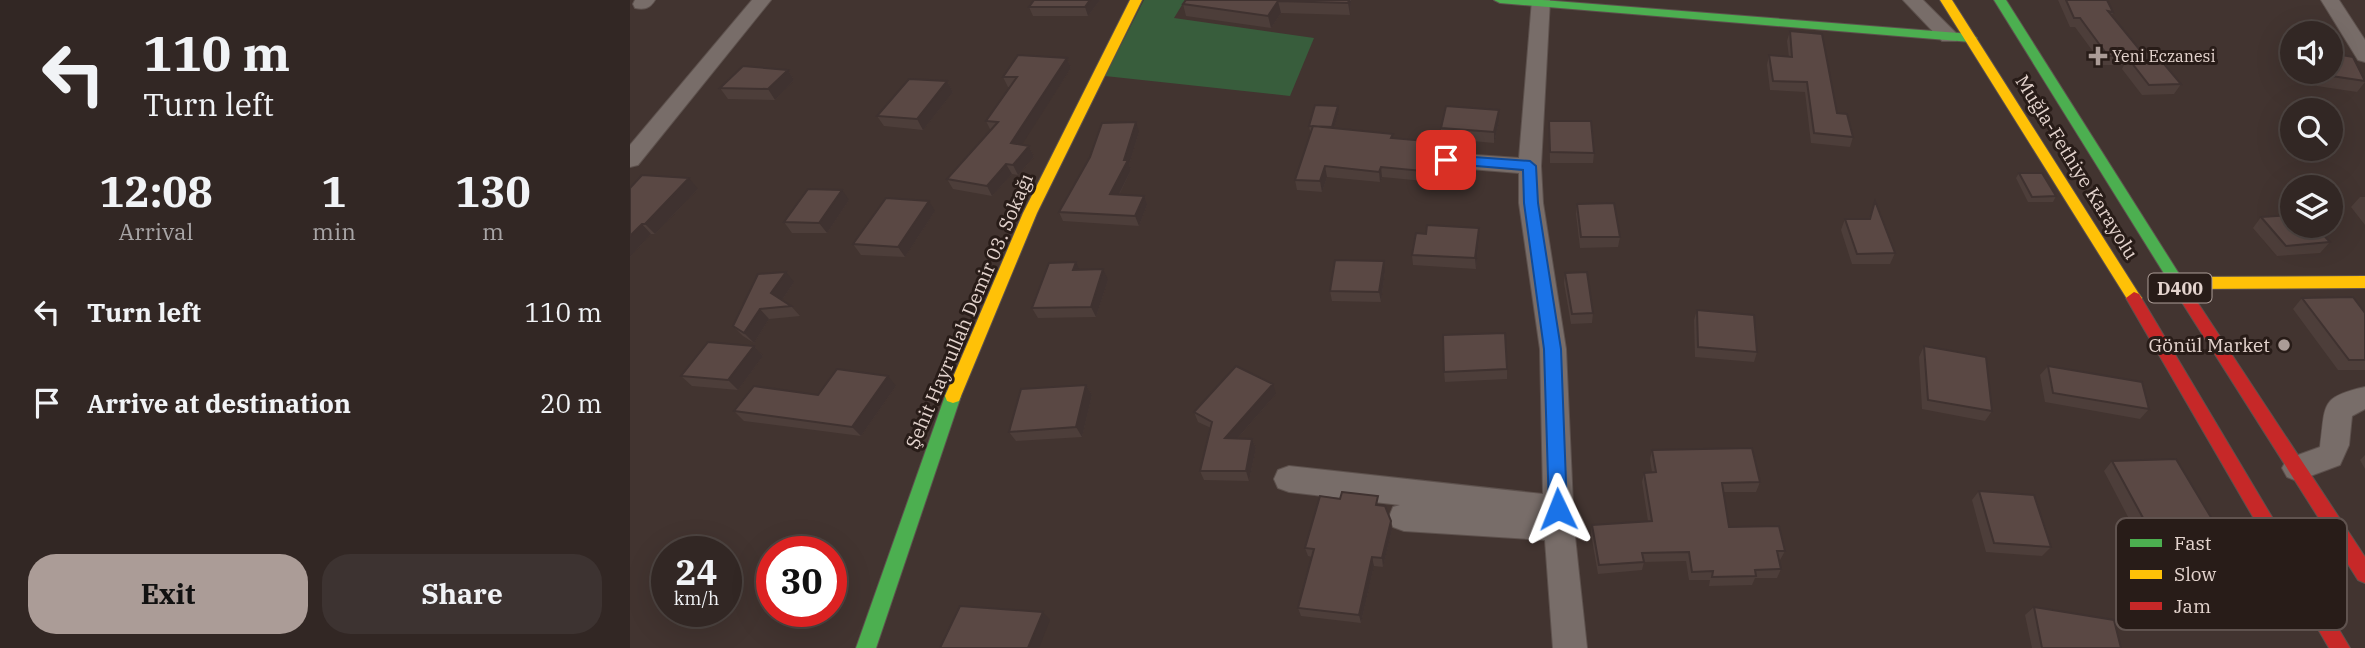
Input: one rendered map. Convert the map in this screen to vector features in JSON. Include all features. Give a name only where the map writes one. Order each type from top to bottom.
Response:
[{"type":"main road","name":"Şehit Hayrullah Demir 03. Sokağı","points":[[866,648],[919,486],[970,353],[1026,221],[1136,0]]},
{"type":"main road","points":[[1500,0],[1971,38]]},
{"type":"main road","name":"Muğla-Fethiye Karayolu","points":[[1946,0],[2119,273],[2263,518]]},
{"type":"main road","name":"Muğla-Fethiye Karayolu","points":[[2000,0],[2177,283],[2329,518]]},
{"type":"main road","points":[[2177,283],[2365,282]]},
{"type":"main road","name":"Muğla-Fethiye Karayolu","points":[[2347,546],[2365,574]]},
{"type":"main road","name":"Muğla-Fethiye Karayolu","points":[[2329,630],[2340,648]]},
{"type":"street","points":[[630,160],[762,0]]},
{"type":"street","points":[[1912,0],[1949,37]]},
{"type":"street","points":[[2330,0],[2365,55]]},
{"type":"street","points":[[1541,2],[1531,115],[1531,203],[1553,349],[1558,518],[1570,648]]},
{"type":"street","points":[[1446,160],[1530,166]]},
{"type":"street","points":[[2297,468],[2325,462],[2334,452],[2338,411],[2347,402],[2365,398]]},
{"type":"street","points":[[1289,479],[1558,518]]},
{"type":"street","points":[[1404,517],[1558,518]]},
{"type":"green space","points":[[1144,0],[1185,0],[1174,18],[1314,38],[1290,96],[1105,76]]},
{"type":"building","points":[[1034,0],[1090,0],[1085,7],[1029,7]]},
{"type":"building","points":[[1186,0],[1349,0],[1348,3],[1278,1],[1268,16],[1183,4]]},
{"type":"building","points":[[2066,0],[2107,0],[2113,12],[2108,11],[2144,55],[2108,56],[2080,18],[2074,18]]},
{"type":"building","points":[[1790,31],[1822,34],[1837,113],[1847,114],[1853,137],[1814,133],[1807,82],[1773,81],[1769,55],[1792,57]]},
{"type":"building","points":[[1018,55],[1067,58],[1011,143],[1029,146],[1013,165],[1006,164],[987,186],[947,179],[998,122],[986,121],[1017,77],[1003,77]]},
{"type":"building","points":[[2343,55],[2353,57],[2365,81],[2343,78]]},
{"type":"building","points":[[2128,58],[2159,58],[2181,84],[2149,85]]},
{"type":"building","points":[[743,66],[788,70],[768,89],[720,88]]},
{"type":"building","points":[[909,79],[947,81],[917,119],[877,116]]},
{"type":"building","points":[[1315,105],[1338,106],[1332,127],[1309,126]]},
{"type":"building","points":[[1446,106],[1499,110],[1494,132],[1441,128]]},
{"type":"building","points":[[1549,121],[1591,121],[1594,153],[1550,152]]},
{"type":"building","points":[[1136,122],[1124,160],[1128,160],[1110,194],[1144,196],[1135,216],[1059,212],[1090,157],[1102,123]]},
{"type":"building","points":[[1313,126],[1393,134],[1391,138],[1437,142],[1432,148],[1437,157],[1433,172],[1381,167],[1379,172],[1325,166],[1320,181],[1295,180]]},
{"type":"building","points":[[2019,173],[2042,173],[2056,196],[2032,197]]},
{"type":"building","points":[[642,175],[689,178],[630,236],[630,188]]},
{"type":"building","points":[[808,189],[842,190],[819,223],[784,222]]},
{"type":"building","points":[[886,198],[929,201],[898,247],[853,244]]},
{"type":"building","points":[[1875,201],[1895,253],[1857,254],[1845,219],[1870,219]]},
{"type":"building","points":[[1614,203],[1620,237],[1581,237],[1577,204]]},
{"type":"building","points":[[2280,216],[2280,238],[2326,238],[2330,242],[2286,246],[2261,217]]},
{"type":"building","points":[[1427,225],[1479,228],[1475,258],[1412,255],[1416,233],[1426,234]]},
{"type":"building","points":[[1335,260],[1384,261],[1379,292],[1330,291]]},
{"type":"building","points":[[1076,262],[1073,270],[1103,269],[1091,307],[1032,308],[1049,263]]},
{"type":"building","points":[[786,272],[771,293],[791,306],[760,309],[744,333],[733,326],[758,274]]},
{"type":"building","points":[[1587,272],[1593,313],[1572,314],[1565,273]]},
{"type":"building","points":[[2353,297],[2365,313],[2365,360],[2349,360],[2302,298]]},
{"type":"building","points":[[1697,310],[1754,315],[1757,352],[1698,347]]},
{"type":"building","points":[[1505,333],[1507,369],[1444,372],[1443,335]]},
{"type":"building","points":[[708,342],[754,346],[728,380],[681,376]]},
{"type":"building","points":[[1924,346],[1986,357],[1992,411],[1928,400]]},
{"type":"building","points":[[1236,366],[1273,384],[1225,438],[1252,439],[1246,471],[1200,471],[1212,422],[1194,412]]},
{"type":"building","points":[[2048,366],[2142,382],[2149,409],[2053,393]]},
{"type":"building","points":[[837,369],[888,376],[852,427],[734,411],[754,386],[818,395]]},
{"type":"building","points":[[1086,385],[1076,427],[1009,432],[1021,389]]},
{"type":"building","points":[[1752,448],[1760,482],[1722,483],[1729,527],[1779,526],[1785,551],[1777,551],[1781,569],[1755,570],[1756,576],[1712,577],[1713,571],[1692,572],[1689,552],[1642,553],[1644,562],[1599,565],[1592,525],[1652,521],[1644,473],[1656,472],[1652,450]]},
{"type":"building","points":[[2176,459],[2211,518],[2143,518],[2112,461]]},
{"type":"building","points":[[1979,491],[2034,495],[2051,547],[1994,543]]},
{"type":"building","points":[[1342,492],[1378,496],[1376,505],[1385,506],[1391,521],[1382,558],[1372,557],[1359,615],[1298,608],[1314,549],[1305,548],[1320,496],[1340,499]]},
{"type":"building","points":[[960,606],[1043,612],[1028,648],[940,648]]},
{"type":"building","points":[[2034,607],[2114,620],[2121,648],[2042,648]]},
{"type":"traffic: fast","points":[[1500,0],[1971,38]]},
{"type":"traffic: fast","points":[[2000,0],[2183,292]]},
{"type":"traffic: fast","points":[[866,648],[953,396]]},
{"type":"traffic: slow","points":[[953,396],[1030,213],[1136,0]]},
{"type":"traffic: slow","points":[[1946,0],[2134,298]]},
{"type":"traffic: slow","points":[[2177,283],[2365,282]]},
{"type":"traffic: jam","points":[[2183,292],[2329,518]]},
{"type":"traffic: jam","points":[[2134,298],[2263,518]]},
{"type":"traffic: jam","points":[[2347,546],[2365,574]]},
{"type":"traffic: jam","points":[[2329,630],[2340,648]]},
{"type":"place","name":"Yeni Eczanesi","points":[[2098,56]]},
{"type":"place","name":"Gönül Market","points":[[2284,345]]},
{"type":"route","points":[[1446,160],[1530,166],[1531,203],[1553,349],[1558,509]]}]
